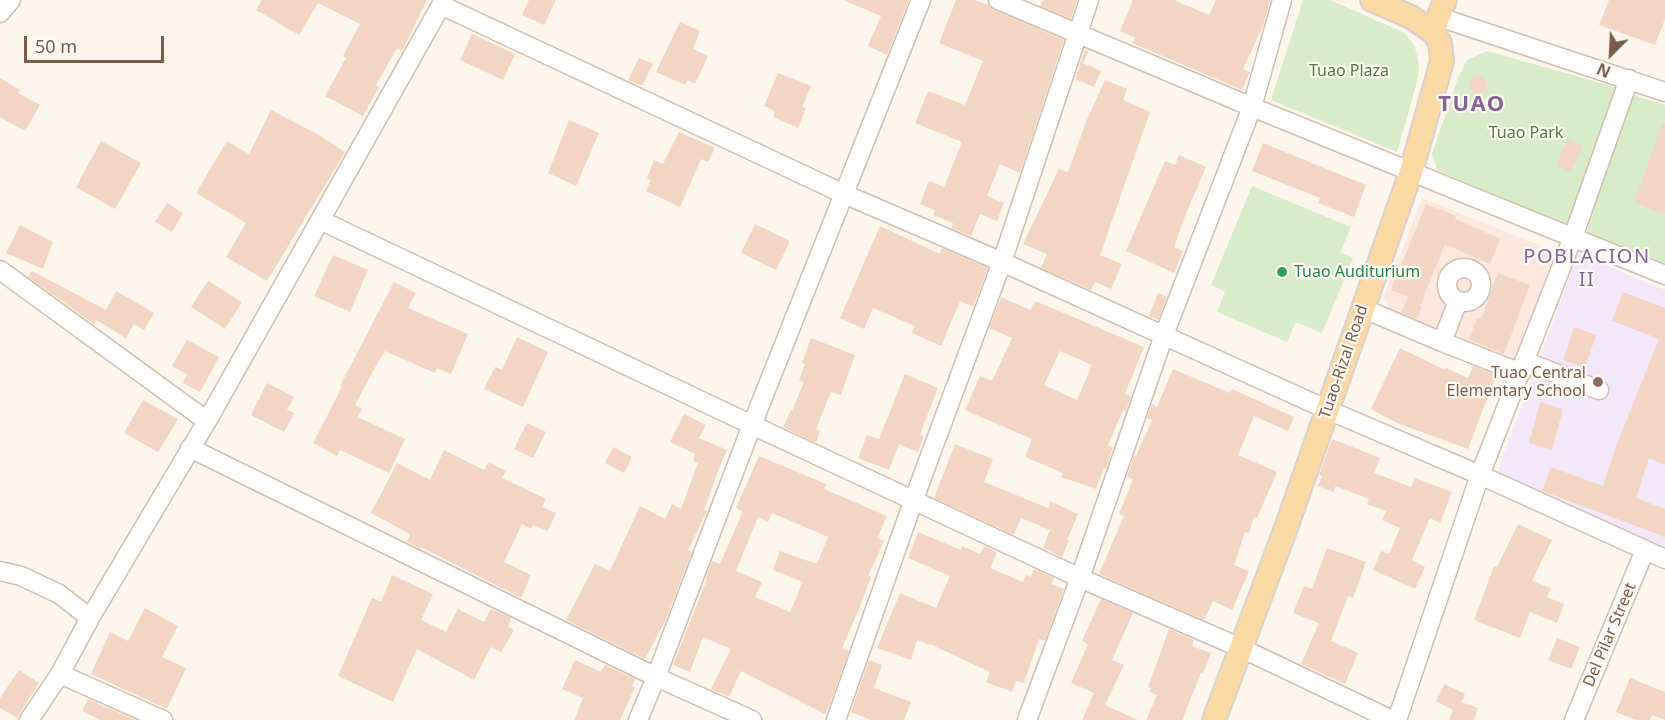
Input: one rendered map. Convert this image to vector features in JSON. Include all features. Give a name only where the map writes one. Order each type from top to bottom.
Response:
[{"type":"main road","points":[[1372,0],[1411,17],[1439,16]]},
{"type":"main road","name":"Tuao-Rizal Road","points":[[1214,720],[1328,410],[1411,172],[1442,62],[1439,16]]},
{"type":"street","points":[[0,13],[11,0]]},
{"type":"street","points":[[638,720],[752,425],[921,0]]},
{"type":"street","points":[[999,0],[1252,107],[1665,275]]},
{"type":"street","points":[[836,720],[914,499],[1002,262],[1089,0]]},
{"type":"street","points":[[1027,720],[1080,578],[1164,335],[1252,107],[1282,0]]},
{"type":"street","points":[[29,720],[60,674],[90,618],[207,421],[442,3],[844,194],[1002,262],[1328,410],[1665,558]]},
{"type":"street","points":[[1439,16],[1665,92]]},
{"type":"street","points":[[1397,720],[1480,475],[1573,237],[1629,79]]},
{"type":"street","points":[[320,220],[1080,578],[1241,648],[1392,720]]},
{"type":"street","points":[[0,270],[207,421]]},
{"type":"street","points":[[1442,342],[1458,301]]},
{"type":"street","points":[[1362,308],[1442,342],[1599,390]]},
{"type":"street","points":[[190,448],[656,677],[752,720]]},
{"type":"street","name":"Del Pilar Street","points":[[1574,720],[1645,550]]},
{"type":"street","points":[[0,571],[21,576],[59,594],[90,618]]},
{"type":"street","points":[[60,674],[163,720]]},
{"type":"shaded area","points":[[1422,198],[1544,247],[1553,257],[1514,361],[1390,311],[1384,297]]},
{"type":"shaded area","name":"Tuao Central Elementary School","points":[[1578,254],[1665,290],[1665,550],[1497,474]]},
{"type":"green space","name":"Tuao Plaza","points":[[1303,0],[1330,0],[1405,33],[1415,47],[1419,66],[1417,82],[1397,152],[1271,100]]},
{"type":"green space","name":"Tuao Park","points":[[1487,51],[1615,87],[1568,226],[1437,170],[1432,154],[1458,78],[1467,60]]},
{"type":"green space","points":[[1630,94],[1665,105],[1665,267],[1585,237]]},
{"type":"green space","name":"Tuao Auditurium","points":[[1252,186],[1351,227],[1340,253],[1353,258],[1322,333],[1296,322],[1287,342],[1217,312],[1225,292],[1211,285]]},
{"type":"building","points":[[262,0],[427,0],[402,51],[397,48],[376,85],[379,87],[363,116],[325,96],[346,58],[343,56],[360,24],[318,3],[299,35],[256,10]]},
{"type":"building","points":[[529,0],[556,0],[544,25],[522,15]]},
{"type":"building","points":[[843,0],[909,0],[887,55],[868,46],[881,16]]},
{"type":"building","points":[[956,0],[975,0],[1064,40],[1020,173],[1000,164],[987,196],[1004,203],[997,221],[980,214],[971,236],[951,228],[953,223],[933,215],[935,210],[920,204],[929,181],[944,187],[962,142],[915,123],[928,91],[965,105],[983,61],[939,43]]},
{"type":"building","points":[[1043,0],[1077,0],[1071,19],[1040,6]]},
{"type":"building","points":[[1133,0],[1174,0],[1209,15],[1216,0],[1270,0],[1263,26],[1243,69],[1250,72],[1242,90],[1132,43],[1135,38],[1120,31]]},
{"type":"building","points":[[1609,0],[1665,0],[1665,19],[1655,45],[1599,25]]},
{"type":"building","points":[[680,22],[700,31],[693,49],[708,56],[695,84],[687,80],[685,85],[656,72]]},
{"type":"building","points":[[472,34],[515,54],[503,80],[460,60]]},
{"type":"building","points":[[1085,49],[1089,51],[1083,63],[1101,71],[1094,87],[1075,79]]},
{"type":"building","points":[[639,58],[653,64],[642,86],[628,80]]},
{"type":"building","points":[[778,73],[811,86],[802,107],[806,108],[798,128],[773,117],[775,111],[764,106]]},
{"type":"building","points":[[1478,76],[1484,79],[1487,85],[1484,91],[1478,94],[1472,91],[1469,85],[1472,79]]},
{"type":"building","points":[[0,78],[20,90],[18,93],[40,105],[25,131],[0,117]]},
{"type":"building","points":[[1105,80],[1127,89],[1123,100],[1150,112],[1100,255],[1122,264],[1111,289],[1095,282],[1091,290],[1041,268],[1047,254],[1023,244],[1059,169],[1068,172],[1086,122]]},
{"type":"building","points":[[271,110],[317,134],[345,152],[267,281],[226,257],[246,223],[196,193],[227,141],[249,154]]},
{"type":"building","points":[[569,120],[599,133],[576,186],[548,173]]},
{"type":"building","points":[[1663,122],[1665,123],[1665,214],[1634,203]]},
{"type":"building","points":[[679,132],[715,148],[708,162],[701,159],[680,207],[646,191],[651,180],[647,178],[654,160],[663,164]]},
{"type":"building","points":[[1568,139],[1583,147],[1571,172],[1556,165]]},
{"type":"building","points":[[101,141],[141,163],[115,209],[76,187]]},
{"type":"building","points":[[1263,143],[1366,185],[1354,217],[1318,203],[1320,198],[1252,171]]},
{"type":"building","points":[[1179,155],[1206,167],[1174,247],[1183,251],[1174,273],[1126,251],[1165,161],[1175,165]]},
{"type":"building","points":[[167,203],[183,213],[172,232],[155,222]]},
{"type":"building","points":[[1426,204],[1456,216],[1455,219],[1500,239],[1490,264],[1445,244],[1417,319],[1401,313],[1408,297],[1391,290]]},
{"type":"building","points":[[755,224],[790,241],[776,270],[741,253]]},
{"type":"building","points":[[20,225],[53,242],[43,269],[6,253]]},
{"type":"building","points":[[880,226],[940,254],[942,248],[988,268],[973,307],[960,301],[941,346],[912,333],[915,326],[873,308],[864,329],[840,318]]},
{"type":"building","points":[[333,255],[368,270],[350,312],[314,296]]},
{"type":"building","points":[[32,271],[106,310],[116,291],[154,313],[144,330],[134,324],[126,338],[96,320],[94,324],[28,277]]},
{"type":"building","points":[[1498,273],[1530,285],[1504,354],[1469,340],[1477,318],[1481,319]]},
{"type":"building","points":[[208,281],[242,302],[225,329],[191,307]]},
{"type":"building","points":[[394,282],[416,293],[408,308],[468,334],[451,374],[437,368],[435,373],[385,351],[374,369],[355,405],[362,409],[358,417],[405,439],[389,473],[340,450],[337,456],[313,443]]},
{"type":"building","points":[[1623,292],[1665,308],[1665,465],[1649,458],[1636,498],[1665,509],[1665,537],[1542,491],[1551,467],[1603,486],[1617,444],[1659,339],[1612,321]]},
{"type":"building","points":[[1158,293],[1167,297],[1158,320],[1149,316]]},
{"type":"building","points":[[1001,297],[1030,310],[1035,301],[1144,347],[1125,394],[1131,396],[1126,411],[1123,410],[1108,445],[1113,447],[1096,489],[1061,477],[1063,473],[1025,457],[1032,439],[965,410],[980,376],[992,381],[1012,338],[989,328]],"holes":[[[1060,351],[1092,365],[1077,400],[1044,385]]]},
{"type":"building","points":[[1574,327],[1596,335],[1585,368],[1563,360]]},
{"type":"building","points":[[517,337],[548,352],[523,407],[484,389],[495,367],[502,370]]},
{"type":"building","points":[[811,338],[855,355],[841,395],[831,392],[816,429],[820,431],[816,443],[783,427],[804,382],[799,380]]},
{"type":"building","points":[[187,340],[219,357],[200,392],[183,383],[187,374],[172,366]]},
{"type":"building","points":[[1400,348],[1445,370],[1446,368],[1468,378],[1473,366],[1496,375],[1468,449],[1397,423],[1371,409]]},
{"type":"building","points":[[1173,369],[1230,393],[1232,389],[1294,417],[1288,431],[1254,416],[1238,455],[1277,472],[1257,518],[1254,517],[1249,533],[1245,532],[1234,565],[1249,571],[1232,610],[1213,601],[1204,620],[1099,574],[1124,516],[1119,514],[1133,479],[1127,477],[1134,455],[1136,456],[1152,420],[1147,418],[1152,404],[1157,407]]},
{"type":"building","points":[[905,374],[938,388],[920,434],[924,436],[918,452],[899,444],[889,470],[858,458],[867,435],[879,439]]},
{"type":"building","points":[[267,383],[294,397],[287,410],[294,413],[284,432],[251,415]]},
{"type":"building","points":[[143,400],[178,419],[158,452],[124,433]]},
{"type":"building","points":[[1540,402],[1563,409],[1552,450],[1529,443]]},
{"type":"building","points":[[684,414],[706,425],[699,438],[727,450],[704,510],[707,511],[688,550],[692,552],[665,621],[645,659],[566,620],[595,564],[610,571],[640,506],[665,519],[672,504],[681,509],[698,463],[693,461],[695,454],[670,442]]},
{"type":"building","points":[[527,423],[546,432],[533,458],[514,449]]},
{"type":"building","points":[[1332,439],[1380,458],[1374,473],[1411,487],[1415,478],[1452,492],[1440,523],[1430,518],[1412,560],[1425,567],[1415,589],[1373,570],[1381,551],[1389,554],[1400,528],[1382,520],[1386,511],[1367,504],[1369,499],[1336,486],[1333,492],[1318,486],[1322,476],[1319,475]]},
{"type":"building","points":[[955,444],[993,459],[984,482],[1048,508],[1050,501],[1078,514],[1062,557],[1043,548],[1050,530],[1021,518],[1014,535],[934,498]]},
{"type":"building","points":[[613,447],[632,457],[624,473],[605,463]]},
{"type":"building","points":[[444,450],[484,470],[489,462],[506,471],[502,478],[546,499],[542,507],[556,513],[548,531],[533,525],[531,529],[522,524],[504,562],[531,575],[521,598],[407,542],[410,534],[371,513],[397,463],[430,480]]},
{"type":"building","points":[[759,456],[826,484],[824,489],[887,516],[877,538],[884,541],[868,576],[871,577],[842,648],[849,651],[825,714],[741,671],[729,697],[711,689],[731,649],[703,637],[690,672],[673,665],[712,561],[720,564],[743,511],[736,508]],"holes":[[[772,513],[828,537],[817,564],[780,551],[773,570],[803,582],[790,612],[755,597],[762,582],[736,571],[758,517],[768,522]]]},
{"type":"building","points":[[1518,524],[1552,540],[1532,581],[1551,588],[1547,597],[1564,604],[1557,623],[1530,612],[1520,638],[1474,620],[1494,566],[1497,567]]},
{"type":"building","points":[[918,532],[961,550],[962,546],[980,554],[984,546],[997,552],[990,568],[1023,582],[1026,575],[1031,577],[1034,569],[1054,578],[1051,584],[1064,589],[1045,641],[1039,639],[1024,683],[1016,681],[1012,692],[986,682],[990,672],[930,644],[917,640],[911,660],[877,648],[900,593],[936,608],[950,576],[908,558]]},
{"type":"building","points":[[1327,548],[1366,562],[1353,598],[1348,596],[1331,641],[1358,653],[1345,684],[1301,664],[1319,623],[1293,613],[1304,586],[1312,589]]},
{"type":"building","points":[[392,575],[433,594],[421,620],[446,632],[458,609],[484,622],[491,609],[511,618],[508,627],[514,630],[501,652],[491,647],[474,680],[417,649],[393,702],[338,676],[372,598],[381,602]]},
{"type":"building","points":[[1101,599],[1133,613],[1112,660],[1124,665],[1105,705],[1138,720],[1082,720],[1094,693],[1071,683],[1088,644],[1082,641]]},
{"type":"building","points":[[145,608],[178,626],[162,657],[186,668],[167,709],[91,674],[110,632],[128,641]]},
{"type":"building","points":[[1169,629],[1194,640],[1192,646],[1211,653],[1182,720],[1146,720],[1157,695],[1150,692],[1151,688],[1148,687]]},
{"type":"building","points":[[1557,638],[1580,647],[1571,669],[1548,660]]},
{"type":"building","points":[[575,660],[601,672],[605,665],[635,679],[632,686],[635,687],[620,720],[574,720],[583,698],[562,689]]},
{"type":"building","points":[[869,660],[882,665],[874,688],[911,702],[904,720],[871,720],[851,712]]},
{"type":"building","points":[[19,670],[39,683],[17,718],[0,708],[0,698]]},
{"type":"building","points":[[1630,678],[1665,692],[1665,720],[1652,715],[1650,720],[1637,720],[1616,712]]},
{"type":"building","points":[[1445,684],[1465,694],[1461,702],[1478,708],[1474,720],[1449,720],[1453,710],[1436,701]]},
{"type":"building","points":[[88,699],[135,720],[101,720],[82,711]]},
{"type":"place","name":"Tuao Auditurium","points":[[1282,272]]},
{"type":"place","name":"Tuao Central Elementary School","points":[[1598,382]]},
{"type":"district","name":"TUAO","points":[[1472,105]]},
{"type":"district","name":"POBLACION II","points":[[1587,268]]}]
